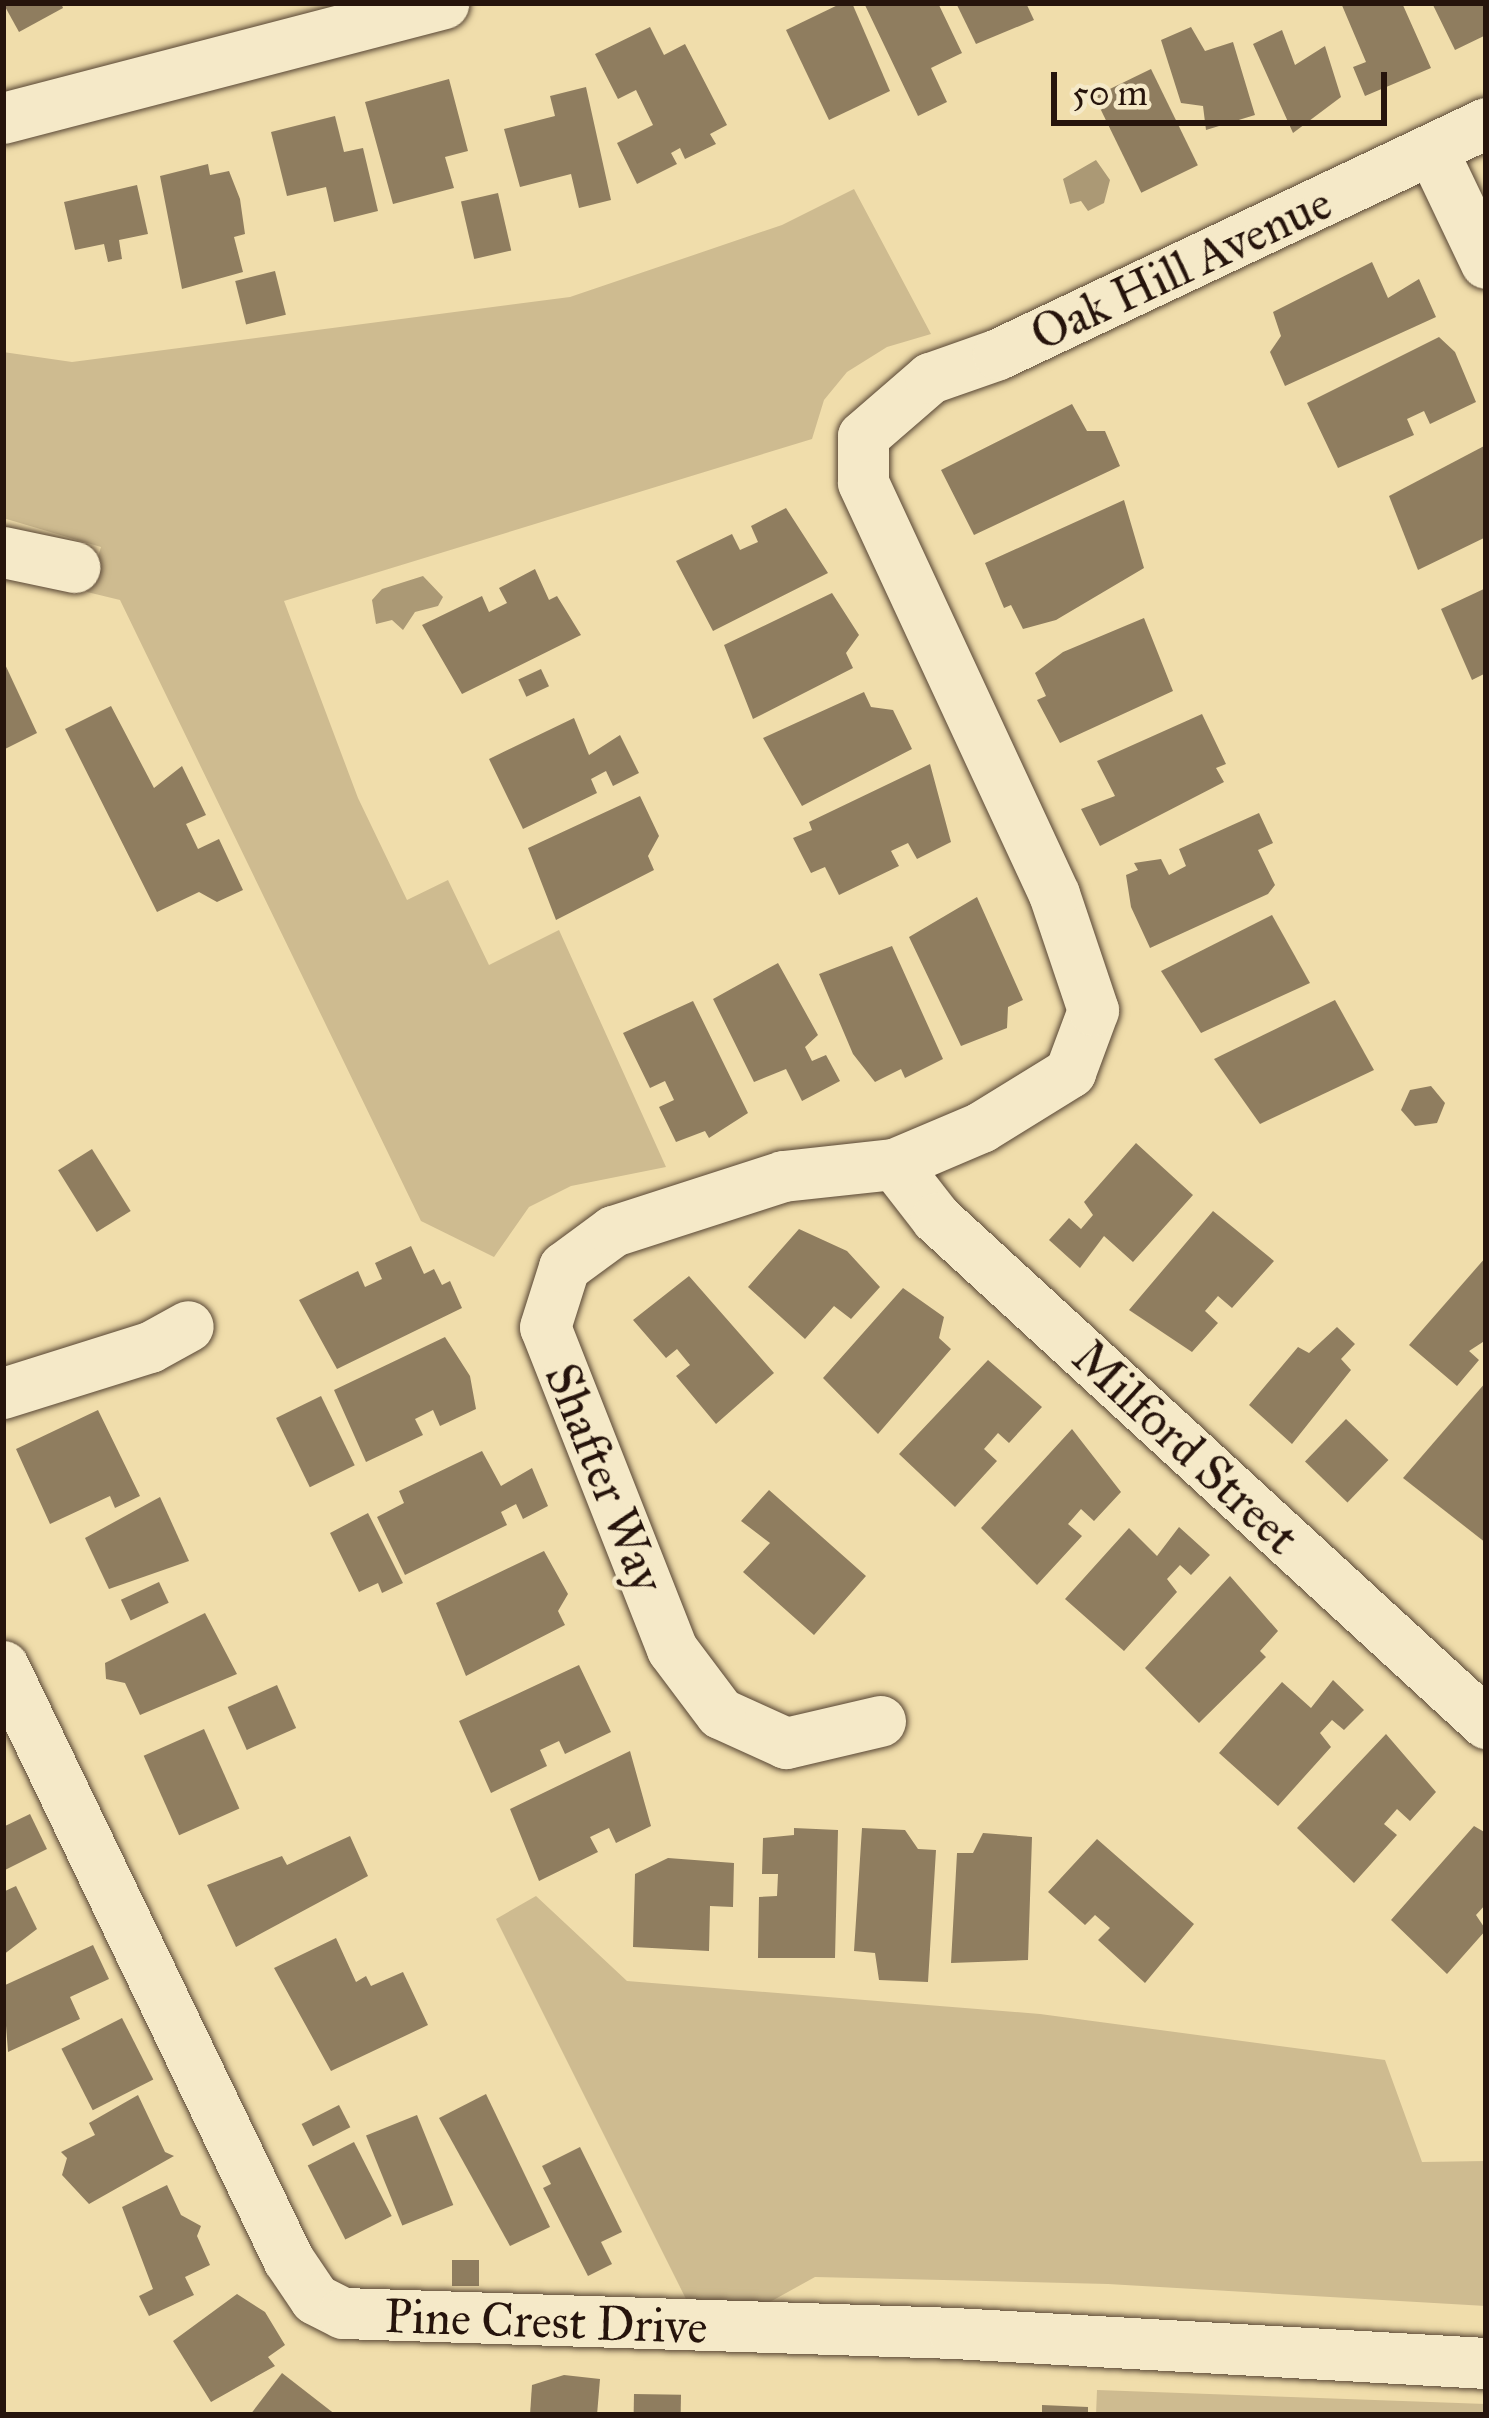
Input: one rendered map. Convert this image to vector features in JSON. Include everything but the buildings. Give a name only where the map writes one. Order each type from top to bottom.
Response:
[{"type":"street","points":[[3,118],[442,3]]},
{"type":"street","name":"Oak Hill Avenue","points":[[1070,1072],[1093,1010],[1054,894],[863,482],[863,436],[879,417],[930,378],[998,354],[1486,123]]},
{"type":"street","points":[[1432,150],[1486,263]]},
{"type":"street","points":[[3,552],[74,567]]},
{"type":"street","name":"Shafter Way","points":[[880,1721],[786,1743],[720,1713],[672,1649],[545,1327],[564,1267],[613,1232],[782,1176],[894,1164],[981,1127],[1070,1072]]},
{"type":"street","name":"Milford Street","points":[[894,1164],[936,1218],[1486,1723]]},
{"type":"street","points":[[3,1393],[150,1347],[188,1326]]},
{"type":"street","name":"Pine Crest Drive","points":[[3,1666],[288,2259],[315,2299],[343,2313],[953,2332],[1486,2363]]},
{"type":"shaded area","points":[[1096,160],[1110,180],[1104,203],[1088,211],[1081,201],[1070,204],[1063,179]]},
{"type":"shaded area","points":[[854,189],[931,334],[887,347],[847,372],[824,400],[812,439],[284,601],[358,798],[407,900],[448,880],[489,965],[559,930],[666,1167],[571,1186],[529,1207],[494,1257],[421,1221],[120,600],[87,592],[101,547],[3,518],[3,352],[72,362],[570,297],[782,225]]},
{"type":"shaded area","points":[[423,576],[443,597],[438,606],[415,612],[403,630],[392,620],[376,624],[372,600],[382,589]]},
{"type":"shaded area","points":[[536,1896],[627,1981],[1040,2014],[1385,2060],[1422,2162],[1486,2161],[1486,2306],[1108,2284],[815,2277],[768,2303],[687,2301],[496,1919]]},
{"type":"shaded area","points":[[1097,2390],[1486,2404],[1486,2415],[1096,2415]]}]
